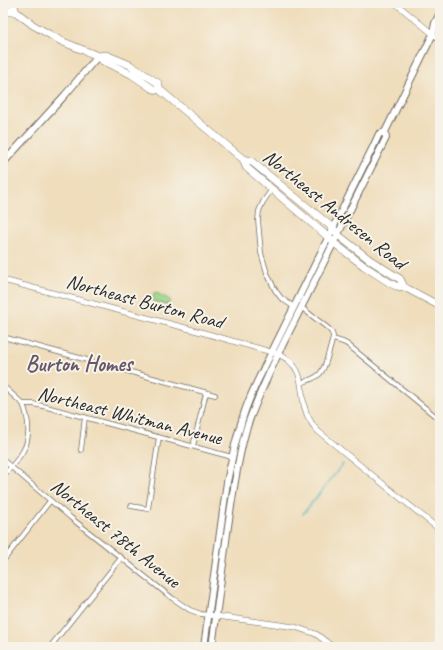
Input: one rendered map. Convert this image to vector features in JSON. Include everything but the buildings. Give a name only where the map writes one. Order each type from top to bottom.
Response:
[{"type":"main road","name":"Northeast Andresen Road","points":[[11,3],[16,12],[51,36],[98,56],[106,55],[130,65],[158,83],[160,90],[243,160],[246,167],[334,243],[384,279],[396,286],[404,287],[440,306]]},
{"type":"main road","name":"Northeast Andresen Road","points":[[3,6],[10,12],[16,12]]},
{"type":"main road","points":[[212,647],[231,504],[239,458],[246,430],[262,387],[386,138],[385,132],[433,34],[435,23],[440,13]]},
{"type":"main road","points":[[433,34],[440,28]]},
{"type":"main road","points":[[3,163],[98,56]]},
{"type":"main road","points":[[204,647],[232,456],[240,426],[257,382],[332,228],[379,134],[385,132]]},
{"type":"main road","name":"Northeast Andresen Road","points":[[243,160],[251,161],[370,260],[400,279],[404,287]]},
{"type":"main road","points":[[246,167],[253,168],[268,180],[272,178]]},
{"type":"main road","points":[[272,189],[276,187],[285,194],[292,195]]},
{"type":"main road","points":[[231,504],[229,498],[235,460],[232,456]]},
{"type":"street","points":[[395,3],[440,40]]},
{"type":"street","points":[[272,189],[263,202],[258,215],[261,253],[275,290],[281,298],[294,307]]},
{"type":"street","name":"Northeast Burton Road","points":[[3,280],[202,332],[285,357],[295,366],[300,375],[306,412],[310,422],[319,432],[440,530]]},
{"type":"street","points":[[301,383],[317,377],[323,371],[333,339],[331,332],[302,308]]},
{"type":"street","points":[[3,337],[215,395]]},
{"type":"street","points":[[333,339],[347,344],[440,420]]},
{"type":"street","name":"Northeast Whitman Avenue","points":[[3,386],[23,404],[43,406],[232,456]]},
{"type":"street","points":[[193,446],[206,393]]},
{"type":"street","points":[[3,476],[22,452],[27,441],[28,429],[26,412],[23,404]]},
{"type":"street","points":[[81,450],[85,417]]},
{"type":"street","points":[[131,506],[148,509],[159,437]]},
{"type":"street","name":"Northeast 78th Avenue","points":[[3,460],[107,548],[181,605],[194,612],[295,628],[316,634],[333,647]]},
{"type":"street","points":[[3,561],[50,501]]},
{"type":"street","points":[[148,505],[154,505]]},
{"type":"street","points":[[50,647],[121,558]]},
{"type":"green space","points":[[155,292],[170,300],[168,305],[151,300]]},
{"type":"waterway","points":[[303,514],[343,464]]},
{"type":"district","name":"Burton Homes","points":[[79,363]]}]
